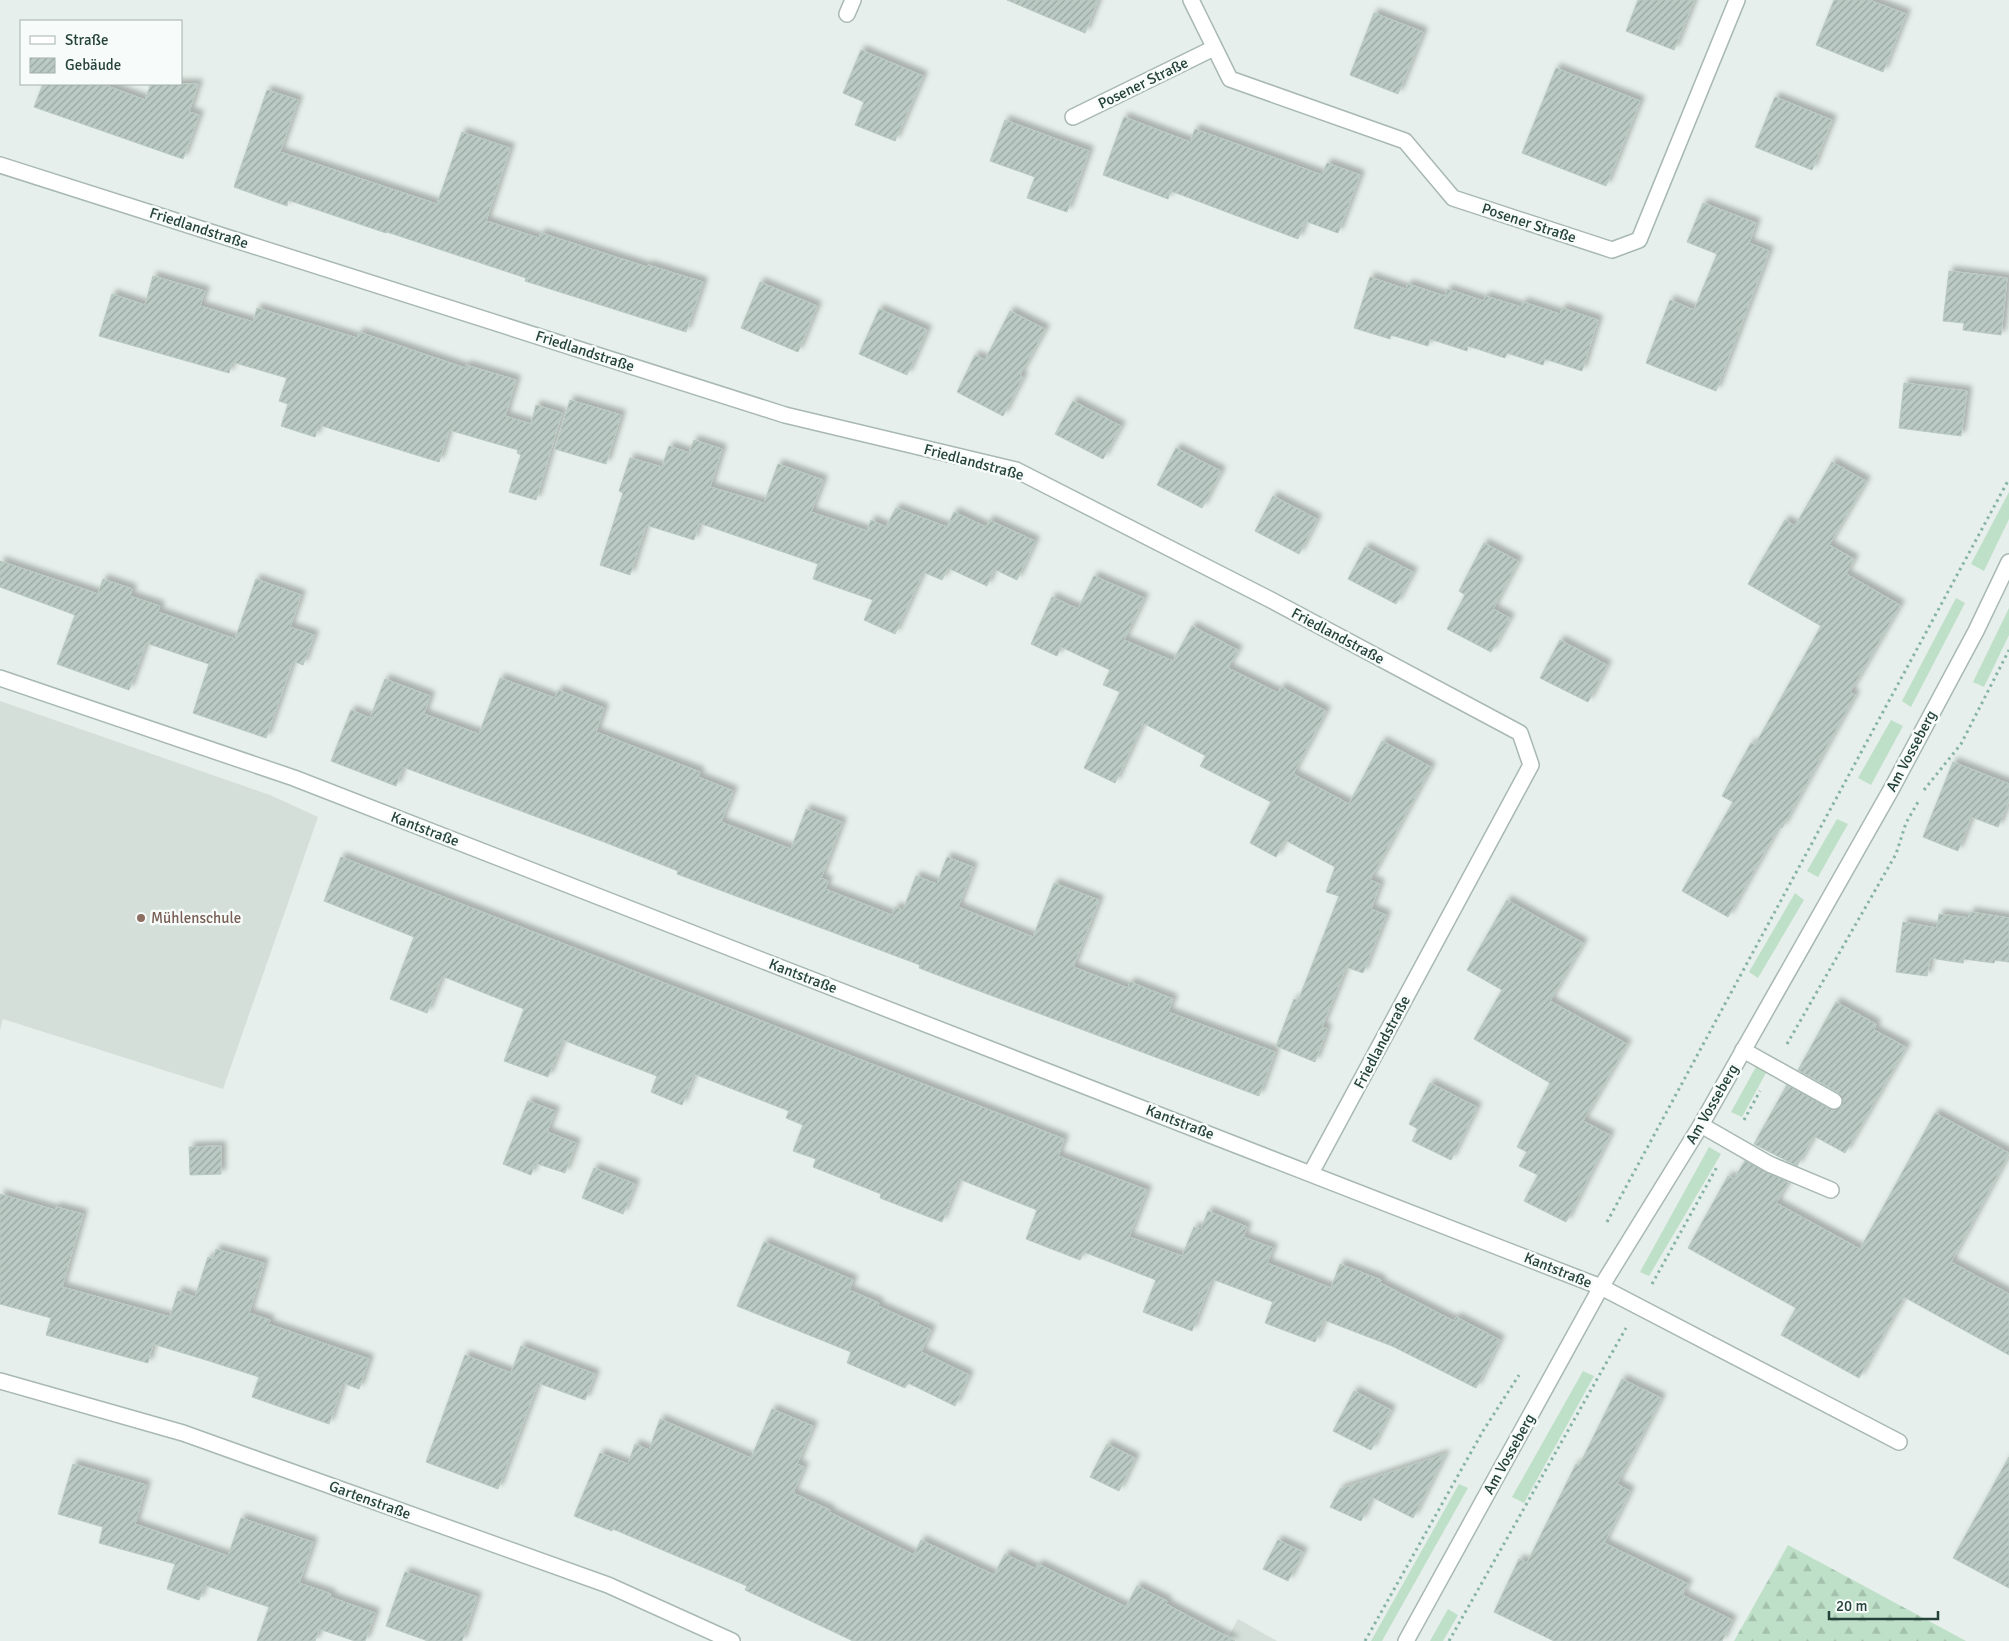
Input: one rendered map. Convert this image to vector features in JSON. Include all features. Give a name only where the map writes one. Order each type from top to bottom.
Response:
[{"type":"street","points":[[847,14],[853,0]]},
{"type":"street","name":"Posener Straße","points":[[1192,0],[1230,79],[1405,142],[1453,198],[1612,250],[1640,240],[1737,0]]},
{"type":"street","name":"Posener Straße","points":[[1073,117],[1214,48]]},
{"type":"street","name":"Friedlandstraße","points":[[0,165],[785,415],[1016,470],[1271,600],[1520,733],[1531,765],[1312,1173]]},
{"type":"street","name":"Am Vosseberg","points":[[1406,1641],[1601,1287],[1701,1125],[1892,788],[1976,630],[2009,562]]},
{"type":"street","name":"Kantstraße","points":[[0,678],[294,778],[1601,1287],[1899,1442]]},
{"type":"street","points":[[1743,1050],[1834,1101]]},
{"type":"street","points":[[1701,1125],[1770,1164],[1831,1190]]},
{"type":"street","name":"Gartenstraße","points":[[0,1381],[192,1436],[608,1585],[732,1641]]},
{"type":"path","points":[[1603,1229],[2009,479]]},
{"type":"path","points":[[1365,1641],[1483,1431],[1521,1372]]},
{"type":"shaded area","name":"Mühlenschule","points":[[0,701],[270,795],[318,817],[223,1089],[3,1019],[0,1030]]},
{"type":"shaded area","points":[[1238,1619],[1277,1641],[1226,1641]]},
{"type":"green space","points":[[2009,492],[2009,519],[1984,571],[1971,564]]},
{"type":"green space","points":[[1956,598],[1965,603],[1911,707],[1902,701]]},
{"type":"green space","points":[[2009,608],[2009,635],[1984,687],[1973,682]]},
{"type":"green space","points":[[1891,720],[1903,726],[1871,785],[1858,778]]},
{"type":"green space","points":[[1837,819],[1848,824],[1818,877],[1807,871]]},
{"type":"green space","points":[[1795,893],[1804,900],[1758,978],[1749,972]]},
{"type":"green space","points":[[1757,1065],[1767,1071],[1742,1117],[1731,1112]]},
{"type":"green space","points":[[1709,1147],[1721,1154],[1649,1276],[1640,1272]]},
{"type":"green space","points":[[1583,1371],[1594,1376],[1524,1503],[1512,1497]]},
{"type":"green space","points":[[1459,1484],[1468,1488],[1382,1641],[1371,1641]]},
{"type":"green space","points":[[1788,1545],[1966,1641],[1734,1641]]},
{"type":"green space","points":[[1448,1609],[1458,1615],[1443,1641],[1430,1641]]},
{"type":"building","points":[[1007,0],[1098,0],[1085,33]]},
{"type":"building","points":[[1638,0],[1694,0],[1674,50],[1626,31]]},
{"type":"building","points":[[1834,0],[1869,0],[1906,14],[1883,72],[1816,45]]},
{"type":"building","points":[[1374,13],[1423,32],[1398,94],[1350,75]]},
{"type":"building","points":[[861,50],[923,76],[895,141],[855,125],[864,102],[843,93]]},
{"type":"building","points":[[1556,68],[1640,101],[1606,186],[1522,153]]},
{"type":"building","points":[[198,84],[189,112],[199,115],[183,159],[34,107],[43,85],[105,85],[145,100],[151,85]]},
{"type":"building","points":[[267,90],[298,100],[280,152],[437,204],[462,132],[510,148],[486,221],[539,238],[541,233],[647,267],[648,265],[703,282],[686,332],[525,281],[526,278],[288,200],[287,206],[234,187]]},
{"type":"building","points":[[1775,97],[1832,120],[1812,170],[1755,147]]},
{"type":"building","points":[[1124,117],[1190,142],[1195,129],[1322,175],[1327,163],[1360,175],[1338,233],[1305,221],[1298,239],[1171,191],[1168,199],[1103,175]]},
{"type":"building","points":[[1005,120],[1089,151],[1067,212],[1027,198],[1035,177],[990,161]]},
{"type":"building","points":[[1703,203],[1756,223],[1749,243],[1769,251],[1716,391],[1646,363],[1670,300],[1694,310],[1717,254],[1687,242]]},
{"type":"building","points":[[1949,271],[2007,278],[2001,335],[1963,330],[1964,323],[1943,321]]},
{"type":"building","points":[[153,276],[205,291],[200,306],[253,322],[257,308],[357,338],[359,332],[465,368],[466,365],[516,380],[505,416],[531,424],[536,405],[562,413],[536,500],[509,492],[521,455],[517,453],[518,450],[449,430],[439,462],[319,425],[315,437],[281,426],[288,404],[279,401],[287,378],[232,362],[229,373],[99,336],[112,294],[145,305]]},
{"type":"building","points":[[1370,277],[1406,289],[1408,284],[1445,296],[1447,289],[1484,301],[1485,296],[1521,307],[1523,302],[1560,314],[1562,308],[1598,320],[1582,371],[1545,359],[1543,365],[1507,353],[1505,358],[1468,346],[1467,351],[1430,339],[1428,346],[1391,335],[1390,339],[1354,328]]},
{"type":"building","points":[[760,282],[817,306],[798,352],[741,328]]},
{"type":"building","points":[[879,309],[927,330],[907,375],[859,354]]},
{"type":"building","points":[[1010,311],[1045,329],[1020,375],[1023,377],[1003,416],[957,392],[975,355],[985,360]]},
{"type":"building","points":[[1904,383],[1967,391],[1961,436],[1899,428]]},
{"type":"building","points":[[570,400],[621,415],[606,464],[555,449]]},
{"type":"building","points":[[1073,401],[1121,426],[1103,459],[1055,434]]},
{"type":"building","points":[[694,440],[722,449],[710,487],[764,503],[778,464],[823,480],[811,512],[867,531],[871,520],[886,527],[896,508],[947,527],[954,512],[986,527],[989,520],[1035,541],[1017,580],[994,569],[987,586],[948,568],[942,580],[923,572],[895,634],[864,620],[873,600],[813,579],[818,564],[699,523],[694,540],[646,525],[630,575],[600,565],[623,493],[619,491],[630,458],[662,467],[669,446],[689,453]]},
{"type":"building","points":[[1176,448],[1221,471],[1202,508],[1157,485]]},
{"type":"building","points":[[1832,462],[1866,481],[1829,545],[1854,559],[1846,574],[1900,605],[1850,692],[1855,695],[1782,828],[1779,826],[1728,917],[1682,891],[1733,802],[1722,796],[1751,743],[1755,745],[1821,626],[1748,584],[1785,520],[1795,526]]},
{"type":"building","points":[[1273,496],[1317,519],[1299,554],[1255,531]]},
{"type":"building","points":[[1484,543],[1518,561],[1493,609],[1510,618],[1491,652],[1447,629],[1465,595],[1459,591]]},
{"type":"building","points":[[1365,547],[1413,572],[1396,604],[1348,579]]},
{"type":"building","points":[[0,561],[98,594],[103,579],[132,589],[130,596],[160,606],[158,612],[235,639],[256,579],[301,595],[290,627],[314,635],[303,665],[293,661],[266,738],[193,713],[209,664],[146,643],[129,690],[57,664],[75,615],[0,587]]},
{"type":"building","points":[[1094,576],[1144,598],[1124,640],[1173,661],[1192,626],[1238,650],[1228,668],[1278,693],[1281,687],[1326,711],[1293,774],[1349,804],[1382,741],[1431,767],[1370,880],[1380,884],[1371,909],[1386,915],[1363,973],[1346,967],[1322,1027],[1327,1029],[1315,1062],[1276,1046],[1294,999],[1298,1001],[1339,896],[1326,892],[1335,867],[1285,840],[1276,857],[1250,843],[1271,802],[1200,766],[1206,756],[1143,723],[1115,783],[1084,768],[1120,692],[1103,685],[1110,670],[1061,647],[1057,656],[1031,644],[1052,597],[1078,609]]},
{"type":"building","points":[[1560,640],[1607,665],[1588,702],[1540,678]]},
{"type":"building","points":[[500,678],[555,698],[558,690],[604,708],[596,732],[700,772],[698,777],[733,791],[721,822],[791,849],[806,809],[842,822],[821,878],[828,881],[825,889],[892,915],[895,907],[903,910],[916,876],[937,884],[947,857],[973,867],[958,907],[1033,937],[1054,883],[1099,900],[1073,967],[1128,988],[1130,982],[1173,999],[1168,1012],[1275,1052],[1259,1096],[919,968],[920,965],[677,874],[678,871],[604,842],[403,767],[396,786],[331,761],[351,710],[370,718],[385,679],[430,696],[424,714],[479,734]]},
{"type":"building","points":[[1953,762],[2009,784],[2009,800],[1998,827],[1971,817],[1958,851],[1923,837]]},
{"type":"building","points":[[341,857],[1064,1139],[1058,1156],[1147,1190],[1129,1237],[1182,1256],[1194,1227],[1201,1229],[1208,1211],[1247,1227],[1243,1237],[1273,1248],[1267,1263],[1331,1288],[1340,1264],[1381,1280],[1380,1283],[1454,1321],[1456,1317],[1500,1340],[1476,1388],[1392,1346],[1324,1320],[1315,1342],[1265,1323],[1273,1302],[1212,1279],[1192,1331],[1143,1312],[1156,1280],[1084,1252],[1080,1260],[1026,1239],[1037,1210],[959,1179],[942,1222],[880,1198],[881,1194],[813,1167],[816,1159],[793,1151],[803,1125],[786,1118],[789,1111],[694,1074],[682,1105],[651,1092],[657,1076],[563,1040],[548,1077],[504,1061],[524,1009],[442,976],[427,1013],[390,999],[414,937],[324,901]]},
{"type":"building","points":[[1507,900],[1583,943],[1550,1001],[1627,1044],[1583,1121],[1610,1135],[1566,1222],[1524,1201],[1538,1175],[1519,1166],[1527,1152],[1517,1147],[1550,1083],[1474,1039],[1502,990],[1467,970]]},
{"type":"building","points":[[1970,912],[2009,918],[2009,962],[1995,960],[1994,963],[1964,959],[1963,963],[1930,958],[1927,976],[1896,972],[1903,922],[1937,928],[1939,914],[1969,918]]},
{"type":"building","points":[[1836,1002],[1876,1024],[1874,1030],[1906,1047],[1845,1153],[1814,1136],[1797,1166],[1754,1144],[1787,1085],[1830,1109],[1838,1109],[1842,1106],[1843,1100],[1839,1093],[1798,1070]]},
{"type":"building","points":[[1430,1083],[1477,1107],[1451,1160],[1412,1141],[1418,1129],[1409,1124]]},
{"type":"building","points":[[528,1101],[555,1111],[547,1132],[576,1143],[565,1173],[535,1163],[531,1175],[503,1164]]},
{"type":"building","points":[[1935,1113],[2009,1153],[1951,1262],[2009,1294],[2009,1355],[1904,1297],[1859,1378],[1781,1335],[1796,1308],[1688,1248],[1728,1176],[1734,1179],[1745,1161],[1788,1182],[1776,1203],[1860,1249]]},
{"type":"building","points":[[221,1146],[221,1174],[190,1175],[189,1147]]},
{"type":"building","points":[[594,1168],[635,1184],[623,1214],[582,1198]]},
{"type":"building","points":[[0,1194],[55,1210],[56,1207],[83,1214],[62,1287],[170,1317],[178,1291],[195,1297],[208,1257],[213,1259],[216,1249],[264,1263],[249,1313],[270,1320],[268,1324],[369,1359],[359,1389],[343,1383],[329,1424],[252,1397],[259,1377],[206,1360],[153,1344],[148,1363],[46,1335],[51,1318],[0,1304]]},
{"type":"building","points":[[764,1242],[853,1280],[849,1290],[879,1303],[878,1306],[931,1330],[921,1352],[969,1375],[955,1406],[908,1383],[905,1388],[847,1363],[851,1352],[737,1306]]},
{"type":"building","points":[[521,1346],[595,1374],[585,1400],[538,1383],[498,1489],[426,1462],[465,1355],[511,1373]]},
{"type":"building","points":[[1622,1379],[1661,1398],[1617,1484],[1630,1491],[1604,1543],[1688,1584],[1682,1595],[1732,1620],[1722,1641],[1554,1641],[1494,1612],[1519,1559],[1527,1563],[1576,1464],[1579,1466]]},
{"type":"building","points":[[1354,1391],[1391,1410],[1371,1450],[1333,1431]]},
{"type":"building","points":[[772,1409],[813,1426],[797,1464],[804,1467],[793,1493],[830,1510],[829,1512],[914,1555],[921,1540],[994,1575],[1005,1554],[1036,1569],[1038,1564],[1126,1607],[1137,1586],[1167,1601],[1166,1604],[1235,1641],[853,1641],[745,1590],[747,1586],[613,1529],[612,1531],[574,1516],[600,1453],[628,1464],[635,1444],[649,1450],[660,1419],[751,1458]]},
{"type":"building","points":[[1107,1444],[1135,1458],[1119,1491],[1090,1477]]},
{"type":"building","points":[[1445,1454],[1413,1518],[1372,1497],[1361,1521],[1330,1507],[1340,1489]]},
{"type":"building","points":[[2009,1457],[2009,1588],[1953,1558]]},
{"type":"building","points":[[73,1464],[146,1485],[135,1524],[228,1556],[241,1518],[313,1542],[299,1583],[331,1594],[330,1597],[375,1613],[365,1641],[355,1641],[319,1629],[315,1641],[257,1641],[269,1607],[204,1585],[199,1600],[167,1589],[175,1564],[99,1543],[103,1527],[58,1514]]},
{"type":"building","points":[[1278,1540],[1303,1552],[1288,1581],[1263,1569]]},
{"type":"building","points":[[405,1572],[477,1597],[462,1641],[428,1641],[386,1626]]},
{"type":"place","name":"Mühlenschule","points":[[141,918]]}]
